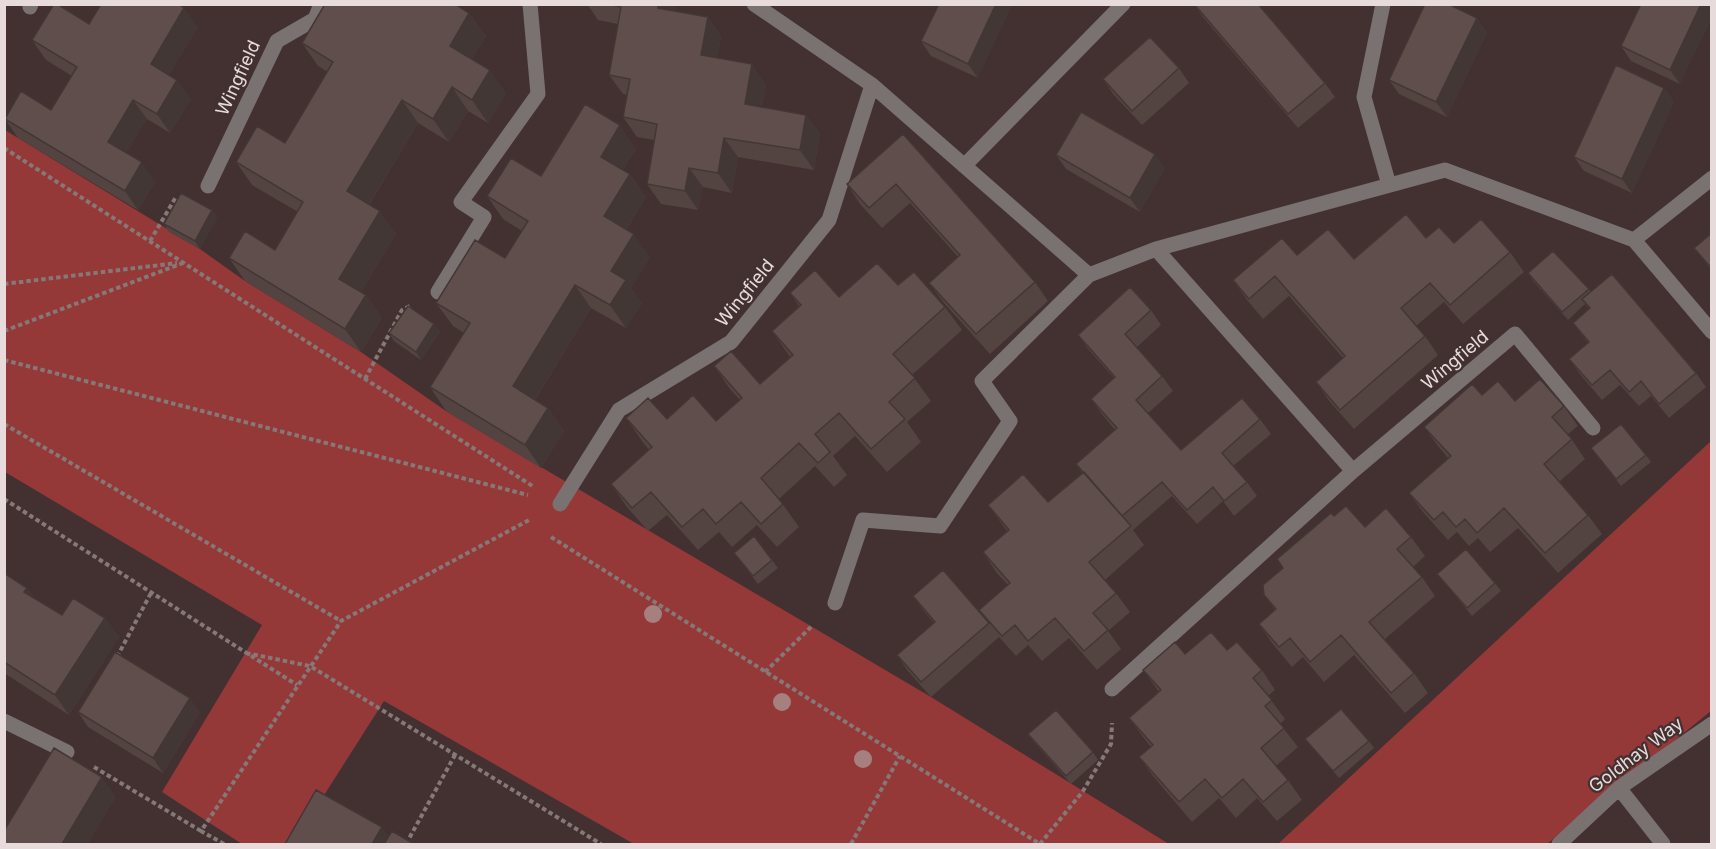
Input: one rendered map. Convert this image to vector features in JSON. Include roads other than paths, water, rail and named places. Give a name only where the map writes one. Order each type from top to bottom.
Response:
[{"type":"street","name":"Wingfield","points":[[208,186],[277,41],[315,19],[321,4]]},
{"type":"street","points":[[438,292],[484,217],[460,202],[538,94],[530,4]]},
{"type":"street","points":[[754,4],[872,85],[1089,275]]},
{"type":"street","points":[[964,166],[1123,4]]},
{"type":"street","points":[[1383,4],[1364,98],[1389,185]]},
{"type":"street","name":"Wingfield","points":[[560,504],[619,410],[731,342],[829,220],[872,85]]},
{"type":"street","points":[[835,603],[863,520],[940,526],[1010,421],[982,381],[1089,275],[1156,249],[1445,170],[1634,240],[1712,332]]},
{"type":"street","points":[[1634,240],[1712,178]]},
{"type":"street","points":[[1156,249],[1353,471]]},
{"type":"street","name":"Wingfield","points":[[1112,689],[1353,471],[1515,334],[1593,428]]},
{"type":"street","points":[[4,721],[67,752]]},
{"type":"street","name":"Goldhay Way","points":[[1559,844],[1619,788],[1712,724]]},
{"type":"street","points":[[1619,788],[1663,844]]}]
